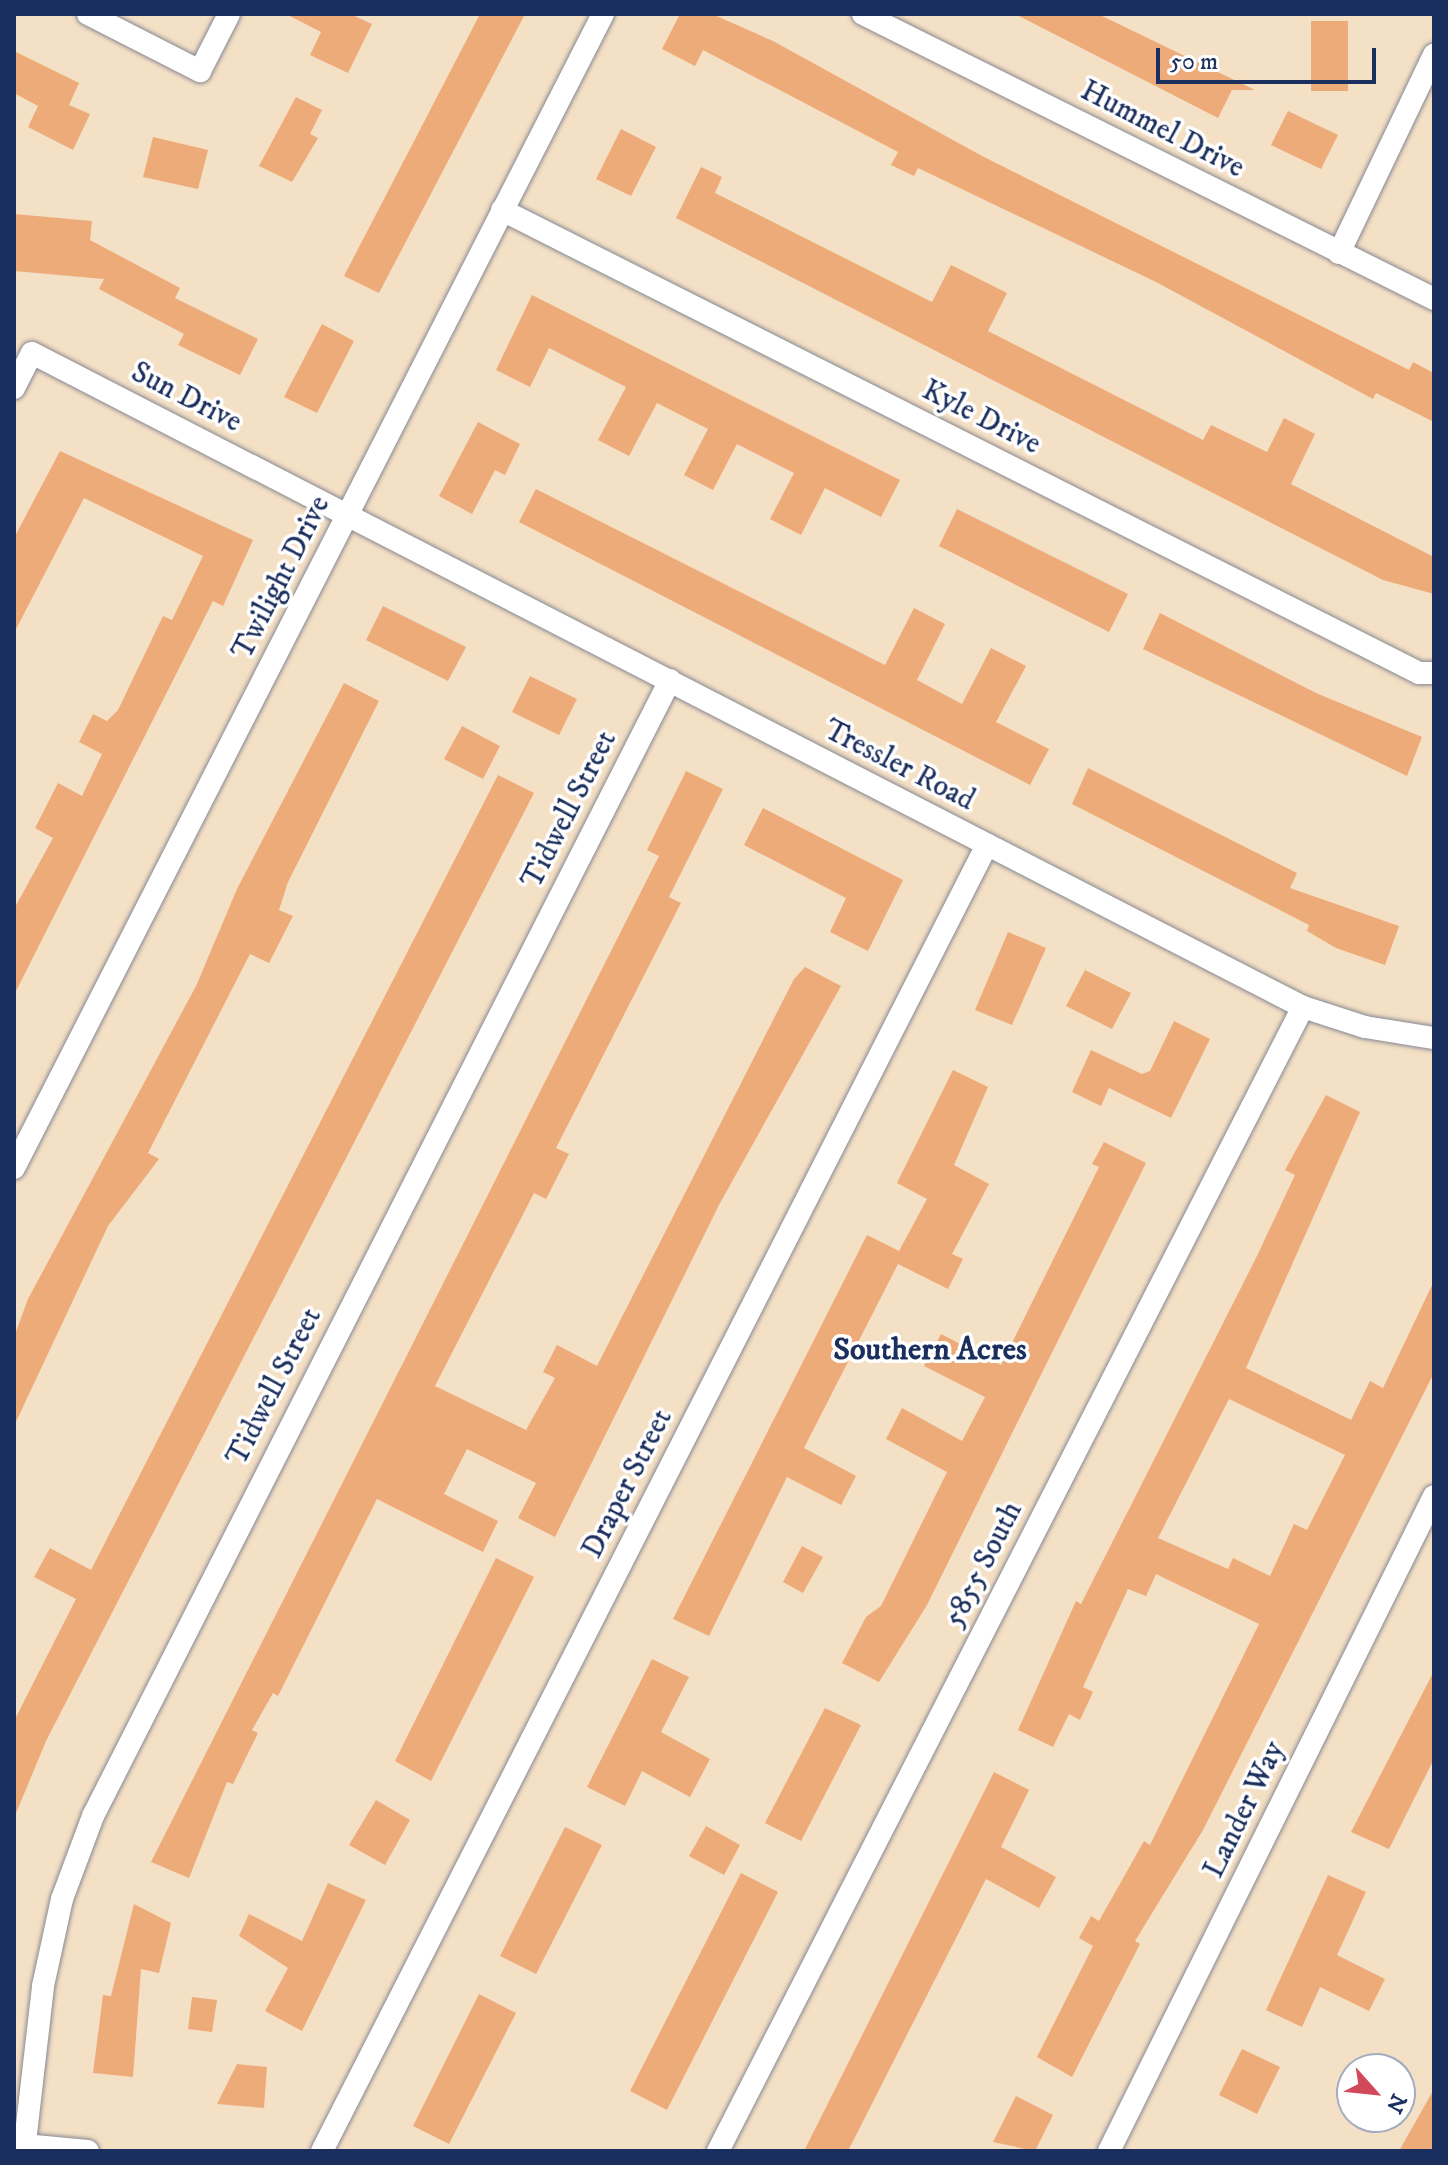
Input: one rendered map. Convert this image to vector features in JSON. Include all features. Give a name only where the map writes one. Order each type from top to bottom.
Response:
[{"type":"street","points":[[88,14],[200,71],[229,14]]},
{"type":"street","name":"Twilight Drive","points":[[14,1168],[603,14]]},
{"type":"street","name":"Hummel Drive","points":[[863,14],[1434,299]]},
{"type":"street","points":[[1339,253],[1434,55]]},
{"type":"street","name":"Kyle Drive","points":[[502,210],[1419,673],[1434,673]]},
{"type":"street","name":"Sun Drive","points":[[14,388],[32,353],[348,515]]},
{"type":"street","name":"Tressler Road","points":[[348,515],[1303,1007],[1365,1027],[1434,1038]]},
{"type":"street","name":"Tidwell Street","points":[[24,2148],[43,1986],[62,1899],[93,1816],[670,680]]},
{"type":"street","name":"Draper Street","points":[[322,2151],[987,845]]},
{"type":"street","name":"5855 South","points":[[718,2151],[1303,1007]]},
{"type":"street","name":"Lander Way","points":[[1109,2151],[1434,1496]]},
{"type":"street","points":[[24,2148],[88,2151]]},
{"type":"building","points":[[286,14],[350,14],[372,24],[348,73],[310,55],[321,32]]},
{"type":"building","points":[[480,14],[525,14],[379,293],[344,276]]},
{"type":"building","points":[[680,14],[712,14],[773,41],[982,156],[1409,370],[1413,362],[1434,373],[1434,422],[1376,393],[1373,399],[1156,282],[918,168],[914,176],[891,165],[898,152],[703,50],[695,66],[662,49]]},
{"type":"building","points":[[1015,14],[1098,14],[1255,90],[1232,90],[1218,118]]},
{"type":"building","points":[[1311,21],[1348,21],[1348,91],[1311,91]]},
{"type":"building","points":[[14,51],[79,83],[69,105],[90,114],[73,150],[28,127],[38,106],[14,93]]},
{"type":"building","points":[[296,97],[322,110],[310,134],[318,138],[292,182],[259,166]]},
{"type":"building","points":[[1288,111],[1338,135],[1321,169],[1271,145]]},
{"type":"building","points":[[621,129],[656,147],[631,196],[596,179]]},
{"type":"building","points":[[153,137],[208,150],[198,189],[143,177]]},
{"type":"building","points":[[701,167],[722,177],[715,193],[932,302],[951,265],[1007,293],[988,331],[1203,440],[1211,425],[1267,452],[1284,418],[1315,434],[1291,484],[1434,557],[1434,594],[1383,580],[676,218]]},
{"type":"building","points":[[14,214],[92,221],[90,240],[180,288],[175,298],[258,339],[240,375],[178,345],[184,334],[99,289],[104,279],[14,271]]},
{"type":"building","points":[[532,295],[900,480],[881,517],[825,488],[801,535],[770,519],[794,473],[737,444],[713,490],[684,475],[708,429],[657,403],[629,456],[598,440],[626,387],[549,348],[530,387],[496,370]]},
{"type":"building","points":[[322,324],[354,341],[317,413],[284,397]]},
{"type":"building","points":[[478,422],[520,444],[505,475],[495,470],[472,514],[439,496]]},
{"type":"building","points":[[60,451],[253,540],[223,606],[213,601],[14,995],[14,909],[53,838],[35,828],[58,783],[82,796],[102,754],[79,742],[93,714],[107,721],[118,710],[163,616],[172,620],[203,556],[84,498],[14,633],[14,538]]},
{"type":"building","points":[[536,489],[885,665],[914,608],[945,624],[917,680],[962,704],[991,648],[1026,666],[996,722],[1049,749],[1030,785],[519,522]]},
{"type":"building","points":[[957,509],[1128,594],[1109,632],[939,546]]},
{"type":"building","points":[[383,606],[466,647],[448,681],[366,640]]},
{"type":"building","points":[[1160,613],[1316,693],[1422,737],[1407,776],[1143,649]]},
{"type":"building","points":[[530,676],[577,699],[559,735],[512,712]]},
{"type":"building","points":[[344,683],[379,701],[288,882],[279,910],[293,916],[269,963],[250,954],[148,1153],[159,1159],[108,1226],[14,1426],[14,1337],[28,1299],[196,986],[237,889]]},
{"type":"building","points":[[462,726],[500,746],[483,779],[444,759]]},
{"type":"building","points":[[1088,768],[1297,873],[1290,888],[1399,926],[1385,965],[1336,948],[1307,931],[1309,925],[1072,804]]},
{"type":"building","points":[[686,771],[723,789],[669,897],[681,903],[556,1148],[569,1154],[546,1199],[534,1193],[435,1386],[526,1430],[555,1378],[543,1372],[557,1345],[597,1366],[794,979],[805,967],[841,986],[719,1205],[555,1537],[518,1518],[536,1483],[467,1449],[444,1494],[498,1521],[483,1552],[377,1499],[278,1696],[273,1693],[252,1730],[258,1733],[233,1784],[227,1782],[189,1878],[151,1862],[659,856],[647,850]]},
{"type":"building","points":[[498,775],[534,793],[46,1741],[14,1818],[14,1721],[76,1599],[34,1577],[50,1548],[91,1570]]},
{"type":"building","points":[[763,808],[903,880],[868,951],[830,932],[846,898],[744,845]]},
{"type":"building","points":[[1008,932],[1046,948],[1012,1025],[975,1010]]},
{"type":"building","points":[[1085,970],[1131,993],[1112,1029],[1066,1006]]},
{"type":"building","points":[[1174,1021],[1210,1039],[1171,1118],[1109,1088],[1101,1106],[1072,1092],[1091,1050],[1142,1074],[1150,1071]]},
{"type":"building","points":[[953,1070],[988,1087],[954,1165],[989,1184],[952,1254],[963,1259],[948,1289],[898,1264],[804,1448],[856,1476],[841,1505],[787,1477],[709,1636],[673,1619],[867,1235],[899,1251],[927,1199],[897,1183]]},
{"type":"building","points":[[1326,1095],[1360,1112],[1246,1368],[1351,1420],[1370,1381],[1383,1388],[1434,1281],[1434,1373],[1203,1830],[1135,1941],[1140,1944],[1072,2077],[1037,2057],[1093,1946],[1079,1938],[1091,1916],[1099,1921],[1144,1841],[1150,1845],[1259,1624],[1156,1574],[1146,1596],[1128,1589],[1083,1687],[1093,1692],[1080,1720],[1069,1714],[1053,1747],[1018,1730],[1076,1601],[1081,1604],[1255,1260],[1295,1175],[1285,1170]],"holes":[[[1229,1399],[1345,1455],[1307,1530],[1294,1524],[1270,1576],[1233,1558],[1228,1569],[1158,1538]]]},
{"type":"building","points":[[1104,1142],[1146,1163],[927,1605],[879,1682],[842,1663],[866,1617],[881,1606],[947,1472],[886,1439],[902,1408],[962,1441],[985,1397],[924,1366],[941,1334],[1001,1365],[1099,1167],[1092,1164]]},
{"type":"building","points":[[802,1546],[823,1557],[803,1593],[783,1582]]},
{"type":"building","points":[[496,1558],[534,1577],[431,1781],[395,1761]]},
{"type":"building","points":[[652,1659],[689,1677],[661,1732],[710,1759],[690,1797],[642,1771],[625,1806],[587,1787]]},
{"type":"building","points":[[1434,1671],[1434,1759],[1389,1849],[1351,1832]]},
{"type":"building","points":[[825,1708],[861,1725],[801,1841],[765,1823]]},
{"type":"building","points":[[994,1772],[1029,1790],[1001,1847],[1056,1877],[1039,1908],[986,1879],[848,2151],[804,2151]]},
{"type":"building","points":[[376,1800],[410,1820],[385,1865],[349,1845]]},
{"type":"building","points":[[706,1826],[740,1845],[724,1875],[689,1856]]},
{"type":"building","points":[[565,1827],[602,1845],[536,1974],[500,1956]]},
{"type":"building","points":[[741,1873],[778,1892],[667,2110],[630,2091]]},
{"type":"building","points":[[1328,1875],[1366,1892],[1337,1955],[1385,1979],[1369,2011],[1320,1987],[1302,2027],[1266,2010]]},
{"type":"building","points":[[328,1883],[366,1900],[302,2031],[265,2011],[288,1968],[239,1936],[249,1914],[302,1941]]},
{"type":"building","points":[[134,1904],[171,1923],[159,1973],[141,1969],[133,2077],[93,2073],[103,1995],[111,1996]]},
{"type":"building","points":[[479,1994],[516,2013],[449,2144],[413,2126]]},
{"type":"building","points":[[192,1997],[217,2000],[212,2032],[188,2029]]},
{"type":"building","points":[[1242,2049],[1280,2067],[1257,2114],[1219,2095]]},
{"type":"building","points":[[237,2064],[267,2067],[264,2108],[217,2104]]},
{"type":"building","points":[[1434,2089],[1434,2151],[1399,2151],[1409,2133],[1416,2133],[1416,2121]]},
{"type":"building","points":[[1016,2096],[1053,2115],[1035,2151],[993,2142]]},
{"type":"district","name":"Southern Acres","points":[[930,1350]]}]
